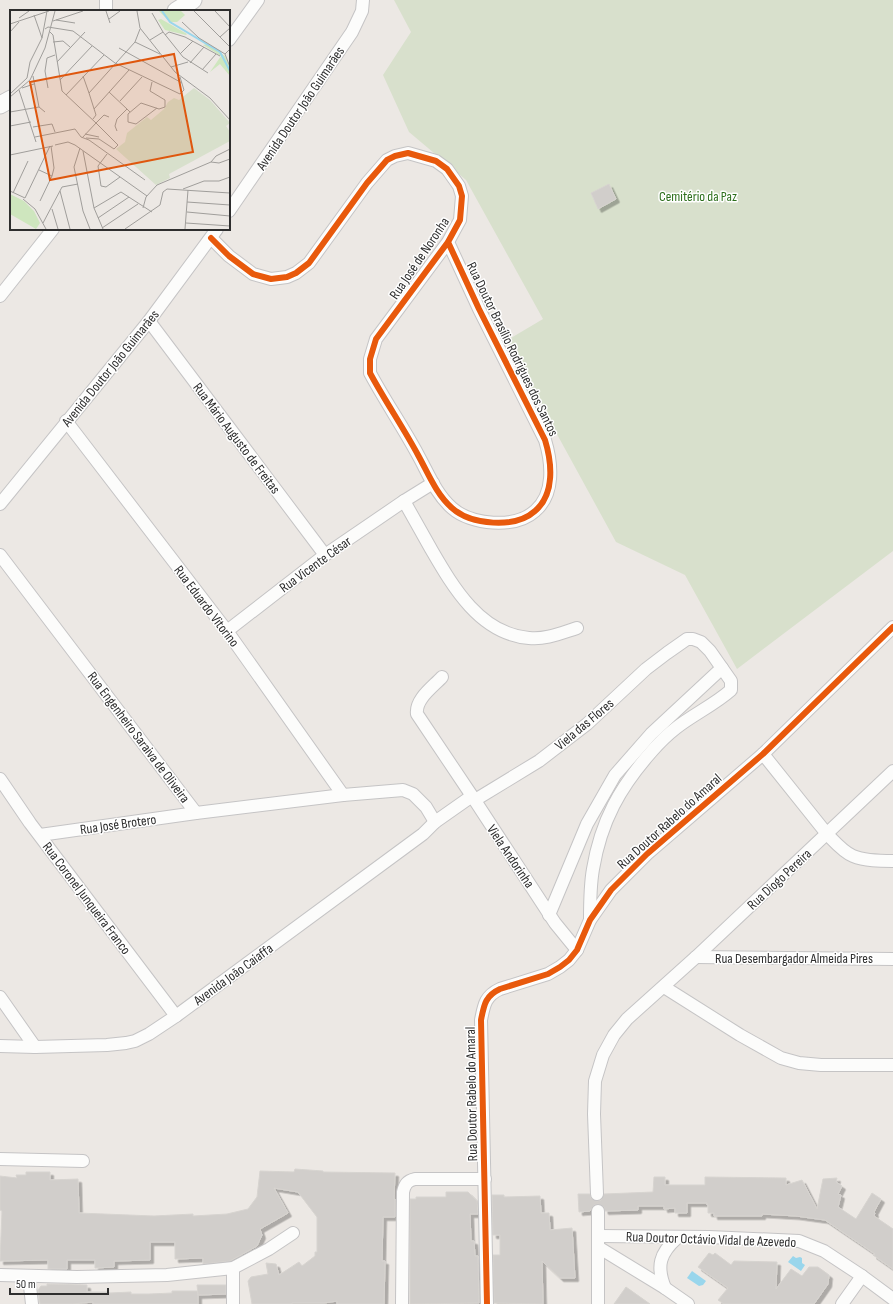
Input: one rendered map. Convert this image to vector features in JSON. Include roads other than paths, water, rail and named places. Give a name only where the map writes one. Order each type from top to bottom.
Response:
[{"type":"main road","points":[[178,10],[193,0]]},
{"type":"main road","points":[[0,105],[10,100]]},
{"type":"street","points":[[230,39],[258,0]]},
{"type":"street","name":"Avenida Doutor João Guimarães","points":[[230,211],[352,32],[362,11],[363,0]]},
{"type":"street","name":"Rua José de Noronha","points":[[214,233],[229,256],[253,274],[271,279],[287,277],[296,274],[309,263],[367,182],[387,160],[395,156],[408,153],[436,161],[447,169],[459,186],[462,196],[460,220],[448,242],[376,339],[370,359],[370,374],[418,454],[433,483]]},
{"type":"street","points":[[0,296],[52,230]]},
{"type":"street","name":"Avenida Doutor João Guimarães","points":[[0,504],[66,421],[149,321],[214,233]]},
{"type":"street","name":"Rua Doutor Brasílio Rodrigues dos Santos","points":[[433,483],[452,508],[462,515],[474,519],[501,523],[518,520],[534,512],[545,500],[549,485],[550,468],[546,440],[479,309],[448,242]]},
{"type":"street","name":"Rua Mário Augusto de Freitas","points":[[149,321],[325,555]]},
{"type":"street","name":"Rua Eduardo Vitorino","points":[[66,421],[227,631],[343,795]]},
{"type":"street","name":"Rua Vicente César","points":[[227,631],[325,555],[433,483]]},
{"type":"street","points":[[404,501],[442,569],[458,592],[486,621],[499,629],[514,635],[528,638],[551,636],[576,628]]},
{"type":"street","name":"Rua Engenheiro Saraiva de Oliveira","points":[[0,555],[196,813],[343,795],[403,790],[413,794],[426,807],[436,822]]},
{"type":"street","name":"Rua Doutor Rabelo do Amaral","points":[[487,1304],[481,1020],[485,1002],[496,990],[548,974],[569,960],[576,950],[590,920],[611,890],[647,854],[763,754],[893,627]]},
{"type":"street","name":"Viela das Flores","points":[[473,798],[539,761],[587,724],[646,669],[667,652],[687,639],[696,640],[705,644],[722,668]]},
{"type":"street","points":[[549,915],[587,824],[615,775],[651,734],[722,668],[731,681],[731,690],[722,698],[676,728],[664,738],[629,778],[617,797],[607,820],[593,869],[590,920]]},
{"type":"street","name":"Viela Andorinha","points":[[442,678],[420,701],[417,708],[417,714],[549,915],[576,950]]},
{"type":"street","points":[[763,754],[827,834],[838,845],[852,856],[877,861],[893,861]]},
{"type":"street","name":"Rua Diogo Pereira","points":[[597,1194],[594,1114],[595,1081],[603,1056],[614,1035],[627,1019],[664,987],[893,771]]},
{"type":"street","name":"Rua Coronel Junqueira Franco","points":[[0,779],[40,835],[176,1016]]},
{"type":"street","points":[[436,822],[473,798]]},
{"type":"street","name":"Rua José Brotero","points":[[40,835],[196,813]]},
{"type":"street","name":"Avenida João Caiaffa","points":[[0,1046],[35,1047],[126,1044],[149,1034],[176,1016],[423,834],[436,822]]},
{"type":"street","name":"Rua Desembargador Almeida Pires","points":[[696,957],[893,959]]},
{"type":"street","points":[[664,987],[740,1035],[781,1058],[798,1063],[820,1065],[893,1065]]},
{"type":"street","points":[[0,997],[35,1047]]},
{"type":"street","points":[[0,1159],[83,1161]]},
{"type":"street","points":[[402,1304],[403,1192],[406,1183],[415,1179],[485,1179]]},
{"type":"street","points":[[598,1211],[598,1304]]},
{"type":"street","points":[[0,1275],[29,1277],[167,1275],[233,1268],[269,1249],[292,1233]]},
{"type":"street","name":"Rua Doutor Octávio Vidal de Azevedo","points":[[598,1242],[709,1237],[799,1241],[824,1250],[893,1299]]},
{"type":"street","points":[[665,1288],[661,1279],[661,1262],[668,1246],[677,1238]]},
{"type":"street","points":[[598,1242],[688,1304]]},
{"type":"street","points":[[233,1268],[233,1304]]},
{"type":"street","points":[[842,1304],[862,1276]]},
{"type":"street","points":[[29,1277],[32,1304]]},
{"type":"water","points":[[793,1256],[796,1258],[802,1258],[802,1263],[805,1265],[801,1271],[788,1262]]},
{"type":"water","points":[[692,1271],[706,1281],[703,1285],[699,1286],[687,1278]]},
{"type":"park label","name":"Cemitério da Paz","points":[[698,196]]}]
